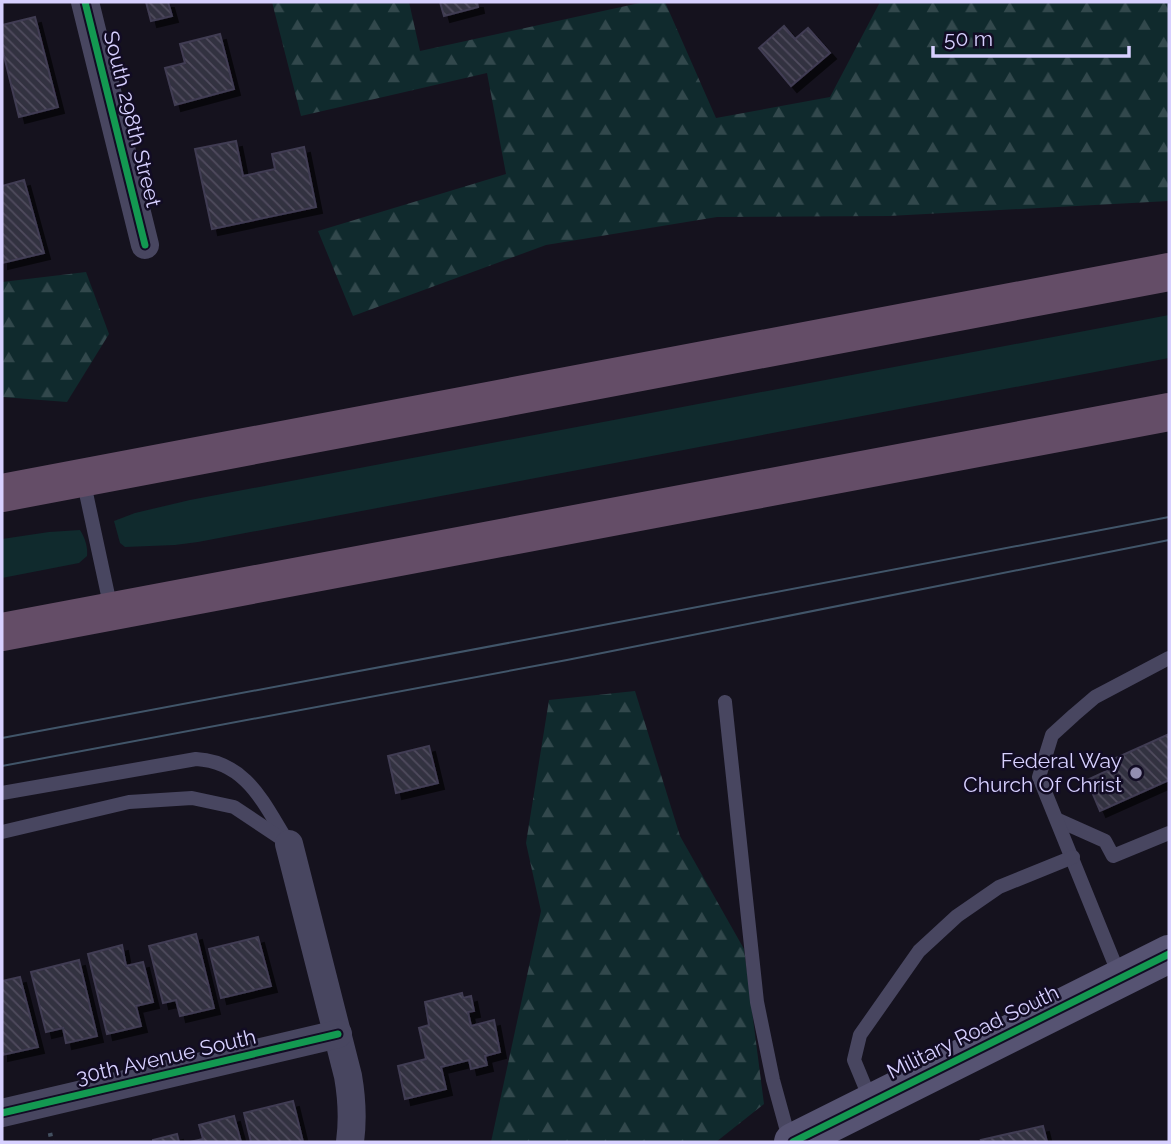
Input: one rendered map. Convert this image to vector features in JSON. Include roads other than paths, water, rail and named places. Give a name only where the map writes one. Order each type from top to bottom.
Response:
[{"type":"highway","points":[[2,493],[1169,272]]},
{"type":"highway","points":[[2,632],[1169,412]]},
{"type":"main road","name":"Military Road South","points":[[792,1142],[1169,954]]},
{"type":"street","name":"South 298th Street","points":[[85,2],[145,245]]},
{"type":"street","points":[[289,844],[348,1076],[352,1098],[350,1142]]},
{"type":"street","name":"30th Avenue South","points":[[2,1114],[338,1034]]},
{"type":"lane","points":[[83,477],[111,611]]},
{"type":"lane","points":[[1120,978],[1039,777],[1052,735],[1096,697],[1169,658]]},
{"type":"lane","points":[[725,702],[757,1002],[771,1069],[792,1142]]},
{"type":"lane","points":[[2,793],[196,759],[211,760],[239,774],[251,784],[289,844]]},
{"type":"lane","points":[[2,832],[129,802],[192,798],[234,807],[289,844]]},
{"type":"lane","points":[[1058,820],[1105,841],[1113,856],[1169,833]]},
{"type":"lane","points":[[872,1102],[854,1060],[860,1035],[919,951],[957,916],[999,887],[1073,857]]},
{"type":"tram line","points":[[2,738],[1169,517]]},
{"type":"tram line","points":[[2,766],[567,660],[1169,540]]},
{"type":"place","name":"Federal Way Church Of Christ","points":[[1136,773]]}]
